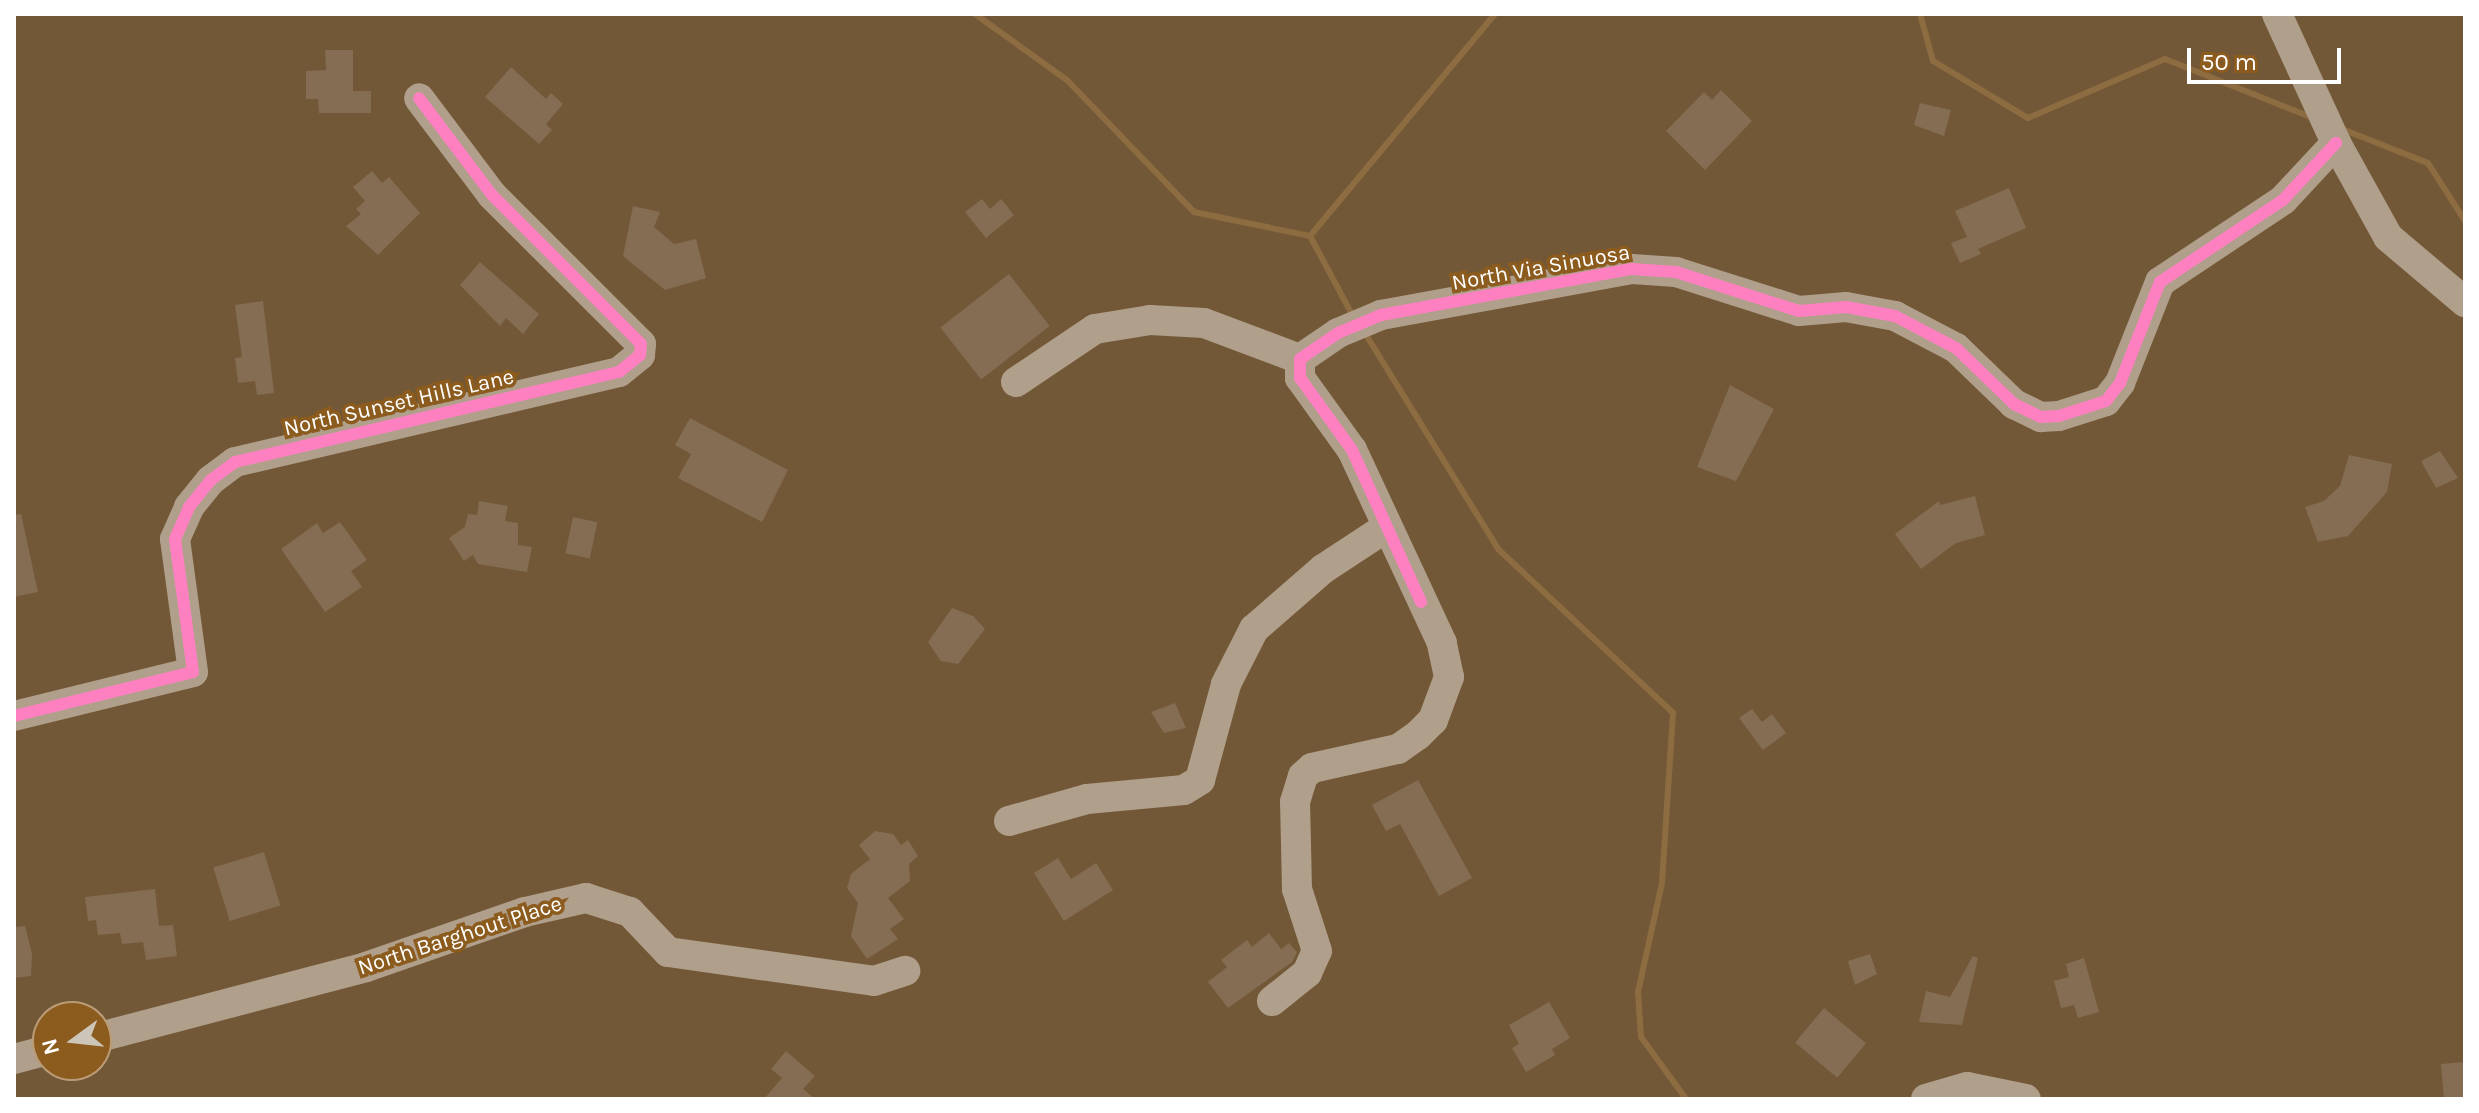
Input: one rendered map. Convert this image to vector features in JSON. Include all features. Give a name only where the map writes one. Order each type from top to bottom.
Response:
[{"type":"street","points":[[2277,14],[2336,143],[2388,237],[2465,302]]},
{"type":"street","name":"North Sunset Hills Lane","points":[[14,716],[193,672],[175,539],[189,507],[211,480],[235,462],[619,372],[640,355],[641,344],[492,195],[419,98]]},
{"type":"street","name":"North Via Sinuosa","points":[[1300,359],[1338,333],[1381,315],[1647,270],[1721,282],[1799,311],[1846,307],[1895,316],[1956,348],[2014,404],[2041,417],[2059,416],[2106,401],[2120,383],[2160,282],[2283,200],[2336,143]]},
{"type":"street","points":[[1016,382],[1095,329],[1150,320],[1204,323],[1300,359],[1300,378],[1352,450],[1449,665],[1440,705],[1425,728],[1398,749],[1312,768],[1303,776],[1295,802],[1297,889],[1317,951],[1307,973],[1272,1001]]},
{"type":"street","points":[[1009,821],[1087,799],[1184,790],[1200,780],[1226,684],[1254,629],[1323,569],[1387,527]]},
{"type":"street","name":"North Barghout Place","points":[[112,1034],[366,967],[525,912],[586,898],[630,912],[668,952],[682,956],[874,981],[905,971]]},
{"type":"street","points":[[1926,1099],[1967,1087],[2026,1099]]},
{"type":"building","points":[[325,50],[353,50],[353,91],[371,91],[371,113],[319,113],[318,99],[306,99],[306,71],[326,70]]},
{"type":"building","points":[[511,67],[546,99],[551,93],[563,104],[546,124],[552,130],[539,144],[485,97]]},
{"type":"building","points":[[1721,90],[1752,121],[1705,170],[1666,131],[1704,92],[1712,100]]},
{"type":"building","points":[[1920,103],[1951,110],[1944,136],[1914,125]]},
{"type":"building","points":[[372,171],[382,183],[389,177],[420,213],[378,255],[346,226],[361,214],[356,209],[365,201],[353,187]]},
{"type":"building","points":[[2009,188],[2026,228],[1978,249],[1981,254],[1960,263],[1951,243],[1967,237],[1955,211]]},
{"type":"building","points":[[982,199],[990,209],[1001,199],[1014,215],[986,238],[965,212]]},
{"type":"building","points":[[633,206],[660,212],[654,227],[674,244],[696,239],[706,278],[665,290],[623,256]]},
{"type":"building","points":[[480,262],[539,314],[523,334],[506,318],[500,326],[460,285]]},
{"type":"building","points":[[1009,274],[1050,326],[981,380],[940,328]]},
{"type":"building","points":[[263,301],[274,393],[257,395],[255,381],[238,383],[235,358],[242,357],[235,305]]},
{"type":"building","points":[[1730,385],[1774,409],[1736,481],[1697,467]]},
{"type":"building","points":[[690,418],[788,470],[762,522],[678,478],[691,454],[675,445]]},
{"type":"building","points":[[2440,451],[2458,478],[2436,488],[2421,461]]},
{"type":"building","points":[[2349,455],[2392,464],[2387,492],[2348,536],[2318,542],[2305,507],[2324,501],[2340,486]]},
{"type":"building","points":[[1975,496],[1985,535],[1956,543],[1921,569],[1895,534],[1939,501],[1940,505]]},
{"type":"building","points":[[479,501],[508,506],[505,521],[518,523],[518,545],[532,547],[527,572],[478,564],[473,555],[464,561],[449,538],[465,527],[468,514],[477,515]]},
{"type":"building","points":[[21,514],[38,592],[14,597],[14,515]]},
{"type":"building","points":[[573,517],[597,522],[590,558],[565,553]]},
{"type":"building","points":[[340,522],[367,560],[351,571],[362,587],[325,612],[281,549],[317,523],[323,533]]},
{"type":"building","points":[[952,608],[973,616],[985,629],[958,664],[941,661],[928,642]]},
{"type":"building","points":[[1175,703],[1186,728],[1164,733],[1151,712]]},
{"type":"building","points":[[1752,709],[1762,722],[1772,714],[1786,733],[1763,750],[1739,718]]},
{"type":"building","points":[[1418,780],[1472,878],[1439,896],[1400,824],[1386,831],[1372,805]]},
{"type":"building","points":[[875,831],[893,834],[901,845],[908,840],[918,856],[909,864],[910,881],[888,898],[904,919],[890,929],[898,939],[867,959],[851,936],[858,903],[847,888],[851,874],[870,859],[859,845]]},
{"type":"building","points":[[264,852],[280,906],[230,921],[213,867]]},
{"type":"building","points":[[1058,858],[1071,879],[1096,863],[1113,890],[1064,921],[1034,873]]},
{"type":"building","points":[[155,889],[159,926],[173,925],[177,956],[146,960],[143,942],[122,944],[120,933],[98,935],[96,920],[88,921],[85,897]]},
{"type":"building","points":[[25,926],[32,954],[31,976],[14,978],[14,927]]},
{"type":"building","points":[[1269,933],[1281,949],[1289,943],[1297,952],[1292,962],[1228,1008],[1208,982],[1227,967],[1221,960],[1247,940],[1252,947]]},
{"type":"building","points":[[1870,954],[1877,974],[1855,985],[1848,961]]},
{"type":"building","points":[[1973,956],[1978,958],[1962,1025],[1919,1022],[1926,991],[1950,997]]},
{"type":"building","points":[[2084,958],[2099,1012],[2078,1018],[2074,1005],[2061,1008],[2054,981],[2069,977],[2066,964]]},
{"type":"building","points":[[1549,1002],[1570,1038],[1552,1049],[1555,1055],[1526,1072],[1512,1048],[1519,1044],[1509,1025]]},
{"type":"building","points":[[1824,1008],[1866,1043],[1837,1078],[1795,1042]]},
{"type":"building","points":[[786,1051],[815,1076],[803,1089],[815,1099],[764,1099],[782,1078],[771,1069]]},
{"type":"building","points":[[2465,1062],[2465,1099],[2444,1099],[2441,1064]]},
{"type":"waterway","points":[[975,14],[1067,80],[1194,212],[1310,236],[1354,318]]},
{"type":"waterway","points":[[1310,236],[1495,14]]},
{"type":"waterway","points":[[1920,14],[1933,61],[2028,118],[2165,59],[2313,118]]},
{"type":"waterway","points":[[2342,129],[2428,163],[2465,221]]},
{"type":"waterway","points":[[1363,330],[1498,549],[1673,713],[1662,883],[1638,992],[1641,1037],[1686,1099]]},
{"type":"cycle path","points":[[14,716],[193,672],[175,539],[189,507],[211,480],[235,462],[619,372],[640,355],[641,344],[492,195],[419,98]]},
{"type":"cycle path","points":[[1421,602],[1352,450],[1300,378],[1300,359],[1338,333],[1381,315],[1632,269],[1676,272],[1799,311],[1846,307],[1895,316],[1956,348],[2014,404],[2041,417],[2059,416],[2106,401],[2120,383],[2160,282],[2283,200],[2336,143]]}]
